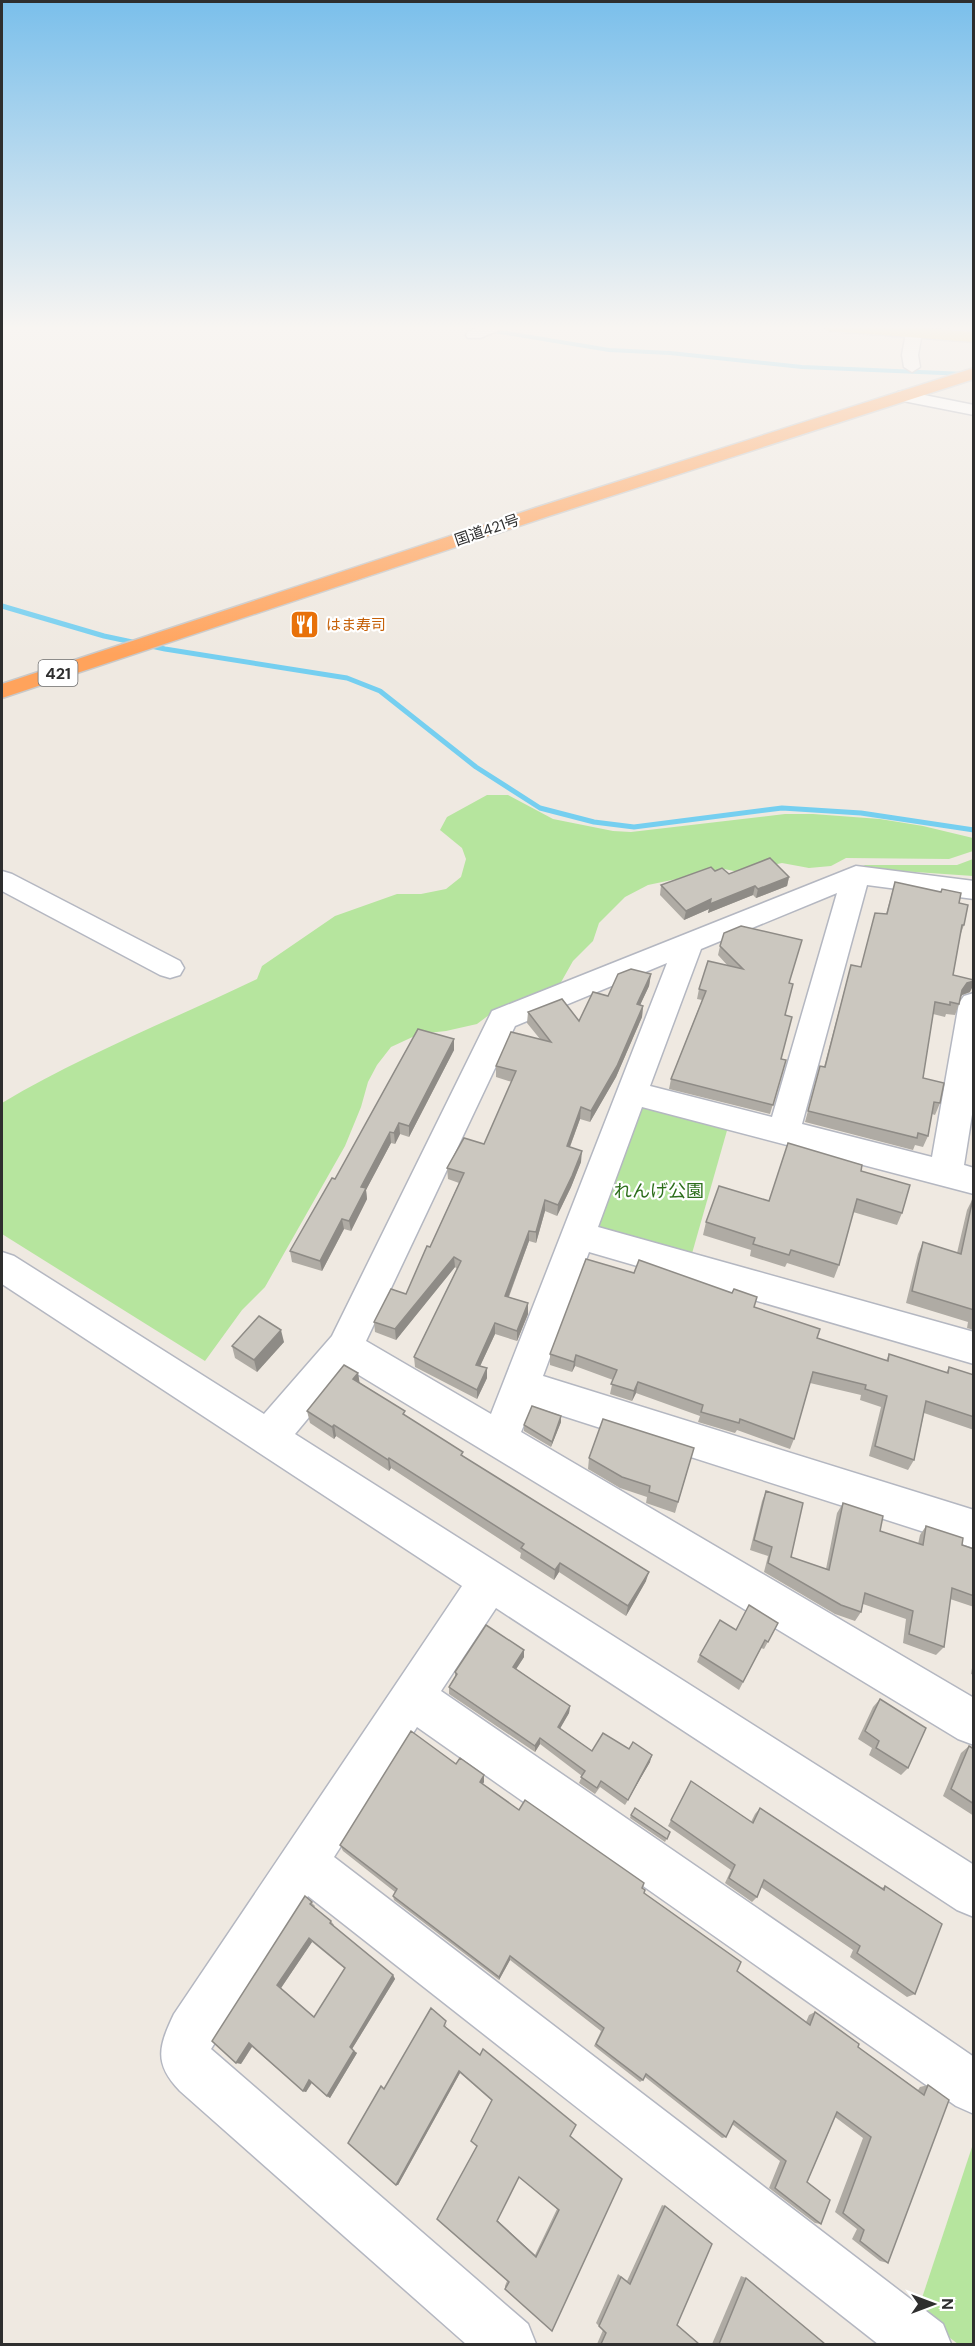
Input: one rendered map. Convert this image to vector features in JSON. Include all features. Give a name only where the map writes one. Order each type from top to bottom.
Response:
[{"type":"highway","name":"国道421号","points":[[2,691],[781,435]]},
{"type":"street","points":[[268,1438],[345,1347],[504,1019],[856,875],[974,890]]},
{"type":"street","points":[[784,1132],[856,875]]},
{"type":"street","points":[[2,880],[170,968]]},
{"type":"street","points":[[499,1438],[521,1386],[688,945]]},
{"type":"street","points":[[632,1093],[960,1178],[974,1004]]},
{"type":"street","points":[[578,1234],[974,1348]]},
{"type":"street","points":[[2,1266],[974,1893]]},
{"type":"street","points":[[345,1347],[974,1723]]},
{"type":"street","points":[[521,1386],[974,1529]]},
{"type":"street","points":[[489,1582],[192,2032],[184,2049],[186,2061],[508,2344]]},
{"type":"street","points":[[411,1697],[974,2088]]},
{"type":"street","points":[[304,1863],[923,2344]]},
{"type":"green space","points":[[487,795],[508,795],[553,819],[613,831],[631,832],[785,814],[813,814],[880,819],[923,826],[973,838],[973,851],[949,859],[846,858],[831,866],[809,868],[782,863],[739,872],[724,869],[648,885],[625,897],[599,923],[593,941],[573,961],[560,984],[493,1012],[477,1024],[419,1034],[391,1047],[377,1065],[368,1082],[361,1107],[345,1146],[265,1287],[242,1310],[205,1361],[2,1234],[2,1103],[95,1053],[257,979],[262,966],[335,916],[397,894],[421,894],[446,889],[461,877],[466,859],[462,848],[440,830],[447,817]]},
{"type":"green space","points":[[973,859],[973,876],[872,869],[863,865],[957,865]]},
{"type":"green space","name":"れんげ公園","points":[[643,1106],[728,1127],[691,1257],[599,1228],[596,1223]]},
{"type":"green space","points":[[973,2144],[973,2344],[958,2344],[917,2313]]},
{"type":"building","points":[[770,858],[789,877],[758,889],[755,886],[710,904],[711,899],[686,911],[661,885],[711,867],[715,871],[722,868],[729,874]]},
{"type":"building","points":[[895,882],[941,892],[942,889],[961,893],[959,903],[968,905],[953,975],[974,981],[967,983],[962,990],[959,1004],[935,1002],[923,1078],[944,1083],[940,1103],[934,1102],[928,1136],[918,1133],[917,1138],[808,1111],[820,1066],[825,1067],[851,965],[861,967],[875,913],[887,914]]},
{"type":"building","points":[[741,926],[802,940],[789,983],[793,984],[785,1015],[792,1017],[781,1059],[786,1060],[773,1105],[671,1079],[706,991],[699,989],[708,961],[743,969],[720,946],[724,933]]},
{"type":"building","points":[[631,969],[651,974],[637,1004],[643,1006],[617,1066],[591,1111],[581,1107],[567,1146],[582,1151],[572,1176],[558,1205],[545,1200],[536,1232],[529,1231],[505,1296],[528,1303],[517,1331],[495,1323],[476,1365],[487,1368],[477,1390],[414,1357],[461,1261],[454,1257],[395,1329],[374,1322],[391,1289],[406,1294],[427,1246],[430,1247],[464,1173],[447,1168],[464,1138],[484,1144],[516,1071],[496,1066],[511,1032],[551,1042],[528,1012],[562,999],[579,1021],[593,992],[608,996],[618,974]]},
{"type":"building","points":[[418,1029],[454,1039],[409,1126],[399,1123],[394,1133],[390,1132],[361,1187],[366,1188],[349,1221],[342,1219],[320,1261],[290,1251],[332,1178],[335,1179]]},
{"type":"building","points":[[788,1143],[862,1165],[861,1171],[910,1185],[902,1213],[857,1199],[839,1265],[791,1250],[789,1255],[753,1244],[755,1238],[706,1222],[719,1186],[769,1201]]},
{"type":"building","points":[[973,1198],[974,1310],[912,1291],[923,1242],[961,1254]]},
{"type":"building","points":[[586,1259],[634,1273],[639,1260],[732,1293],[734,1289],[757,1297],[754,1307],[820,1329],[817,1338],[888,1361],[889,1354],[948,1373],[949,1367],[974,1375],[974,1417],[926,1401],[914,1460],[875,1446],[887,1396],[865,1389],[866,1385],[813,1372],[794,1439],[740,1419],[739,1423],[701,1412],[703,1405],[638,1382],[634,1391],[611,1384],[617,1370],[576,1355],[574,1362],[550,1354]]},
{"type":"building","points":[[259,1316],[281,1330],[254,1360],[232,1346]]},
{"type":"building","points":[[344,1365],[358,1373],[353,1379],[405,1411],[403,1414],[463,1452],[461,1455],[649,1572],[628,1606],[560,1563],[555,1570],[521,1548],[524,1544],[389,1458],[388,1460],[334,1425],[332,1427],[307,1411]]},
{"type":"building","points":[[532,1406],[561,1416],[552,1442],[524,1425]]},
{"type":"building","points":[[603,1419],[694,1448],[678,1502],[649,1492],[650,1486],[622,1477],[589,1458]]},
{"type":"building","points":[[766,1491],[803,1503],[791,1557],[829,1570],[843,1503],[883,1516],[880,1531],[923,1545],[926,1526],[963,1538],[962,1545],[974,1549],[974,1596],[952,1588],[944,1647],[909,1634],[913,1611],[865,1593],[861,1612],[841,1605],[768,1563],[772,1547],[754,1540]]},
{"type":"building","points":[[749,1605],[778,1623],[768,1642],[765,1640],[743,1682],[700,1655],[720,1620],[736,1630]]},
{"type":"building","points":[[486,1625],[524,1650],[513,1667],[570,1706],[558,1727],[592,1751],[603,1733],[629,1749],[633,1742],[652,1755],[628,1800],[601,1781],[597,1788],[581,1777],[585,1771],[540,1738],[535,1746],[449,1687],[457,1674],[455,1672]]},
{"type":"building","points":[[880,1699],[926,1728],[908,1768],[876,1748],[879,1741],[865,1731]]},
{"type":"building","points":[[411,1731],[456,1764],[460,1758],[484,1775],[480,1782],[519,1810],[525,1800],[644,1883],[642,1888],[645,1890],[644,1893],[741,1962],[737,1971],[810,2025],[815,2012],[924,2095],[928,2085],[949,2100],[888,2263],[860,2241],[864,2230],[843,2213],[871,2137],[837,2112],[807,2182],[830,2200],[821,2224],[775,2188],[786,2161],[734,2121],[726,2137],[646,2074],[643,2080],[596,2044],[604,2028],[510,1956],[499,1977],[393,1896],[397,1889],[340,1845]]},
{"type":"building","points":[[969,1746],[974,1749],[974,1804],[951,1789]]},
{"type":"building","points":[[691,1781],[753,1823],[760,1808],[884,1890],[885,1886],[942,1924],[915,1994],[857,1953],[860,1946],[764,1880],[757,1897],[729,1878],[735,1865],[671,1820]]},
{"type":"building","points":[[635,1808],[670,1832],[667,1839],[631,1815]]},
{"type":"building","points":[[305,1896],[312,1902],[310,1904],[331,1921],[330,1923],[393,1975],[350,2047],[354,2051],[327,2096],[309,2080],[303,2091],[249,2043],[236,2063],[212,2041]],"holes":[[[309,1938],[345,1968],[314,2017],[277,1985]]]},
{"type":"building","points":[[431,2008],[446,2021],[444,2026],[480,2055],[483,2049],[576,2125],[570,2136],[622,2179],[552,2331],[505,2289],[509,2282],[437,2219],[477,2146],[471,2141],[492,2100],[459,2071],[396,2185],[348,2143],[381,2086],[384,2089]],"holes":[[[519,2177],[559,2210],[536,2257],[497,2221]]]},
{"type":"building","points":[[665,2206],[712,2244],[677,2325],[699,2344],[601,2344],[606,2333],[599,2326],[621,2277],[630,2284]]},
{"type":"building","points":[[746,2278],[825,2344],[719,2344]]},
{"type":"waterway","points":[[2,606],[104,636],[165,649],[347,678],[380,691],[476,767],[540,808],[594,822],[634,827],[782,808],[861,813],[974,830]]},
{"type":"place","name":"はま寿司","points":[[305,625]]}]
